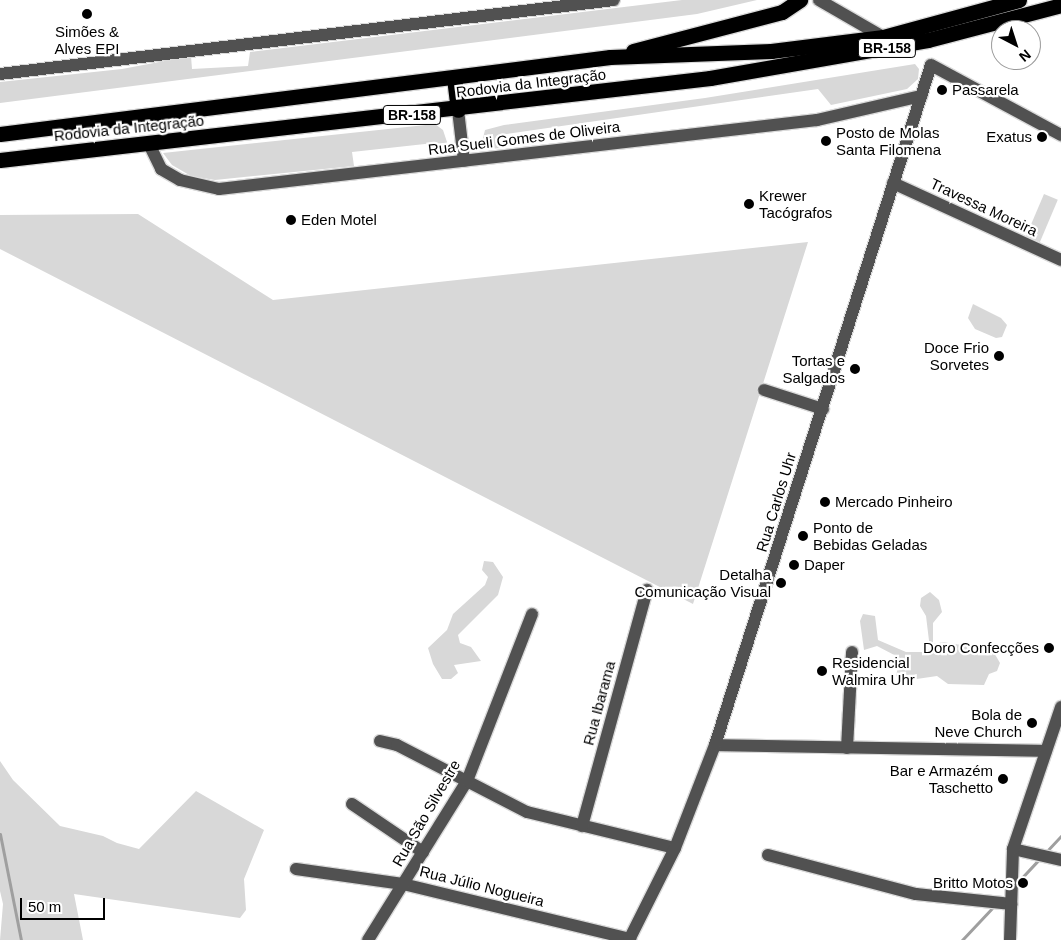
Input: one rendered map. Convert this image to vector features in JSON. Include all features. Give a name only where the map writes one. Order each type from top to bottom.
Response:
[{"type":"highway","points":[[610,57],[782,12],[800,0]]},
{"type":"highway","name":"Rodovia da Integração","points":[[0,134],[610,57],[771,51],[883,37],[1019,0]]},
{"type":"highway","name":"Rodovia da Integração","points":[[0,160],[458,110],[710,78],[828,59],[928,40],[1061,5]]},
{"type":"highway","points":[[454,78],[458,110]]},
{"type":"street","points":[[0,74],[614,0]]},
{"type":"street","points":[[819,0],[883,37]]},
{"type":"street","name":"Rua Carlos Uhr","points":[[630,939],[675,848],[715,745],[930,65],[1061,135]]},
{"type":"street","name":"Rua Sueli Gomes de Oliveira","points":[[149,144],[161,169],[180,180],[219,189],[817,120],[921,96]]},
{"type":"street","points":[[458,110],[464,161]]},
{"type":"street","name":"Travessa Moreira","points":[[893,183],[1061,260]]},
{"type":"street","points":[[764,390],[822,409]]},
{"type":"street","name":"Rua Ibarama","points":[[582,826],[647,590]]},
{"type":"street","name":"Rua São Silvestre","points":[[368,940],[467,781],[532,614]]},
{"type":"street","points":[[847,748],[852,652]]},
{"type":"street","points":[[1010,940],[1013,849],[1061,707]]},
{"type":"street","points":[[380,740],[397,745],[527,812],[675,848]]},
{"type":"street","points":[[715,745],[1046,751]]},
{"type":"street","points":[[352,804],[423,852]]},
{"type":"street","points":[[1013,849],[1061,860]]},
{"type":"street","points":[[768,855],[916,894],[1011,904]]},
{"type":"street","name":"Rua Júlio Nogueira","points":[[296,869],[403,884],[630,939]]},
{"type":"shaded area","points":[[682,0],[757,0],[697,14],[0,103],[0,82],[122,69],[191,56],[192,69],[248,66],[250,52]]},
{"type":"shaded area","points":[[915,64],[919,69],[918,79],[907,89],[831,105],[818,89],[500,135],[501,148],[489,149],[483,138],[485,130],[504,125],[705,98]]},
{"type":"shaded area","points":[[435,124],[443,130],[447,142],[444,153],[436,156],[434,143],[352,152],[354,166],[215,180],[191,176],[172,165],[163,153]]},
{"type":"shaded area","points":[[1044,194],[1058,200],[1040,242],[1026,236]]},
{"type":"shaded area","points":[[138,214],[273,300],[808,242],[693,604],[0,249],[0,215]]},
{"type":"shaded area","points":[[973,304],[1001,318],[1007,325],[1002,337],[996,338],[975,329],[968,318]]},
{"type":"shaded area","points":[[484,561],[493,562],[503,577],[498,595],[458,635],[460,643],[471,647],[481,661],[454,665],[458,673],[451,679],[442,679],[433,664],[428,648],[447,630],[453,614],[485,585],[488,577],[482,570]]},
{"type":"shaded area","points":[[930,592],[939,600],[942,612],[933,623],[933,644],[944,642],[966,646],[971,652],[989,644],[1000,663],[997,671],[989,674],[984,685],[948,684],[937,676],[903,681],[896,676],[900,658],[877,646],[864,650],[860,621],[863,614],[875,616],[878,640],[906,652],[924,652],[930,649],[926,616],[920,606],[921,598]]},
{"type":"shaded area","points":[[0,761],[13,780],[60,826],[103,836],[117,843],[139,849],[196,791],[264,830],[244,879],[246,910],[240,918],[74,894],[83,940],[0,940],[3,904],[0,891]]},
{"type":"waterway","points":[[0,834],[21,940]]},
{"type":"waterway","points":[[1045,853],[1061,836]]},
{"type":"waterway","points":[[1016,884],[1039,859]]},
{"type":"waterway","points":[[962,940],[994,906]]},
{"type":"place","name":"Simões & Alves EPI","points":[[87,14]]},
{"type":"place","name":"Passarela","points":[[942,90]]},
{"type":"place","name":"Exatus","points":[[1042,137]]},
{"type":"place","name":"Posto de Molas Santa Filomena","points":[[826,141]]},
{"type":"place","name":"Krewer Tacógrafos","points":[[749,204]]},
{"type":"place","name":"Eden Motel","points":[[291,220]]},
{"type":"place","name":"Doce Frio Sorvetes","points":[[999,356]]},
{"type":"place","name":"Tortas e Salgados","points":[[855,369]]},
{"type":"place","name":"Mercado Pinheiro","points":[[825,502]]},
{"type":"place","name":"Ponto de Bebidas Geladas","points":[[803,536]]},
{"type":"place","name":"Daper","points":[[794,565]]},
{"type":"place","name":"Detalha Comunicação Visual","points":[[781,583]]},
{"type":"place","name":"Doro Confecções","points":[[1049,648]]},
{"type":"place","name":"Residencial Walmira Uhr","points":[[822,671]]},
{"type":"place","name":"Bola de Neve Church","points":[[1032,723]]},
{"type":"place","name":"Bar e Armazém Taschetto","points":[[1003,779]]},
{"type":"place","name":"Britto Motos","points":[[1023,883]]}]
